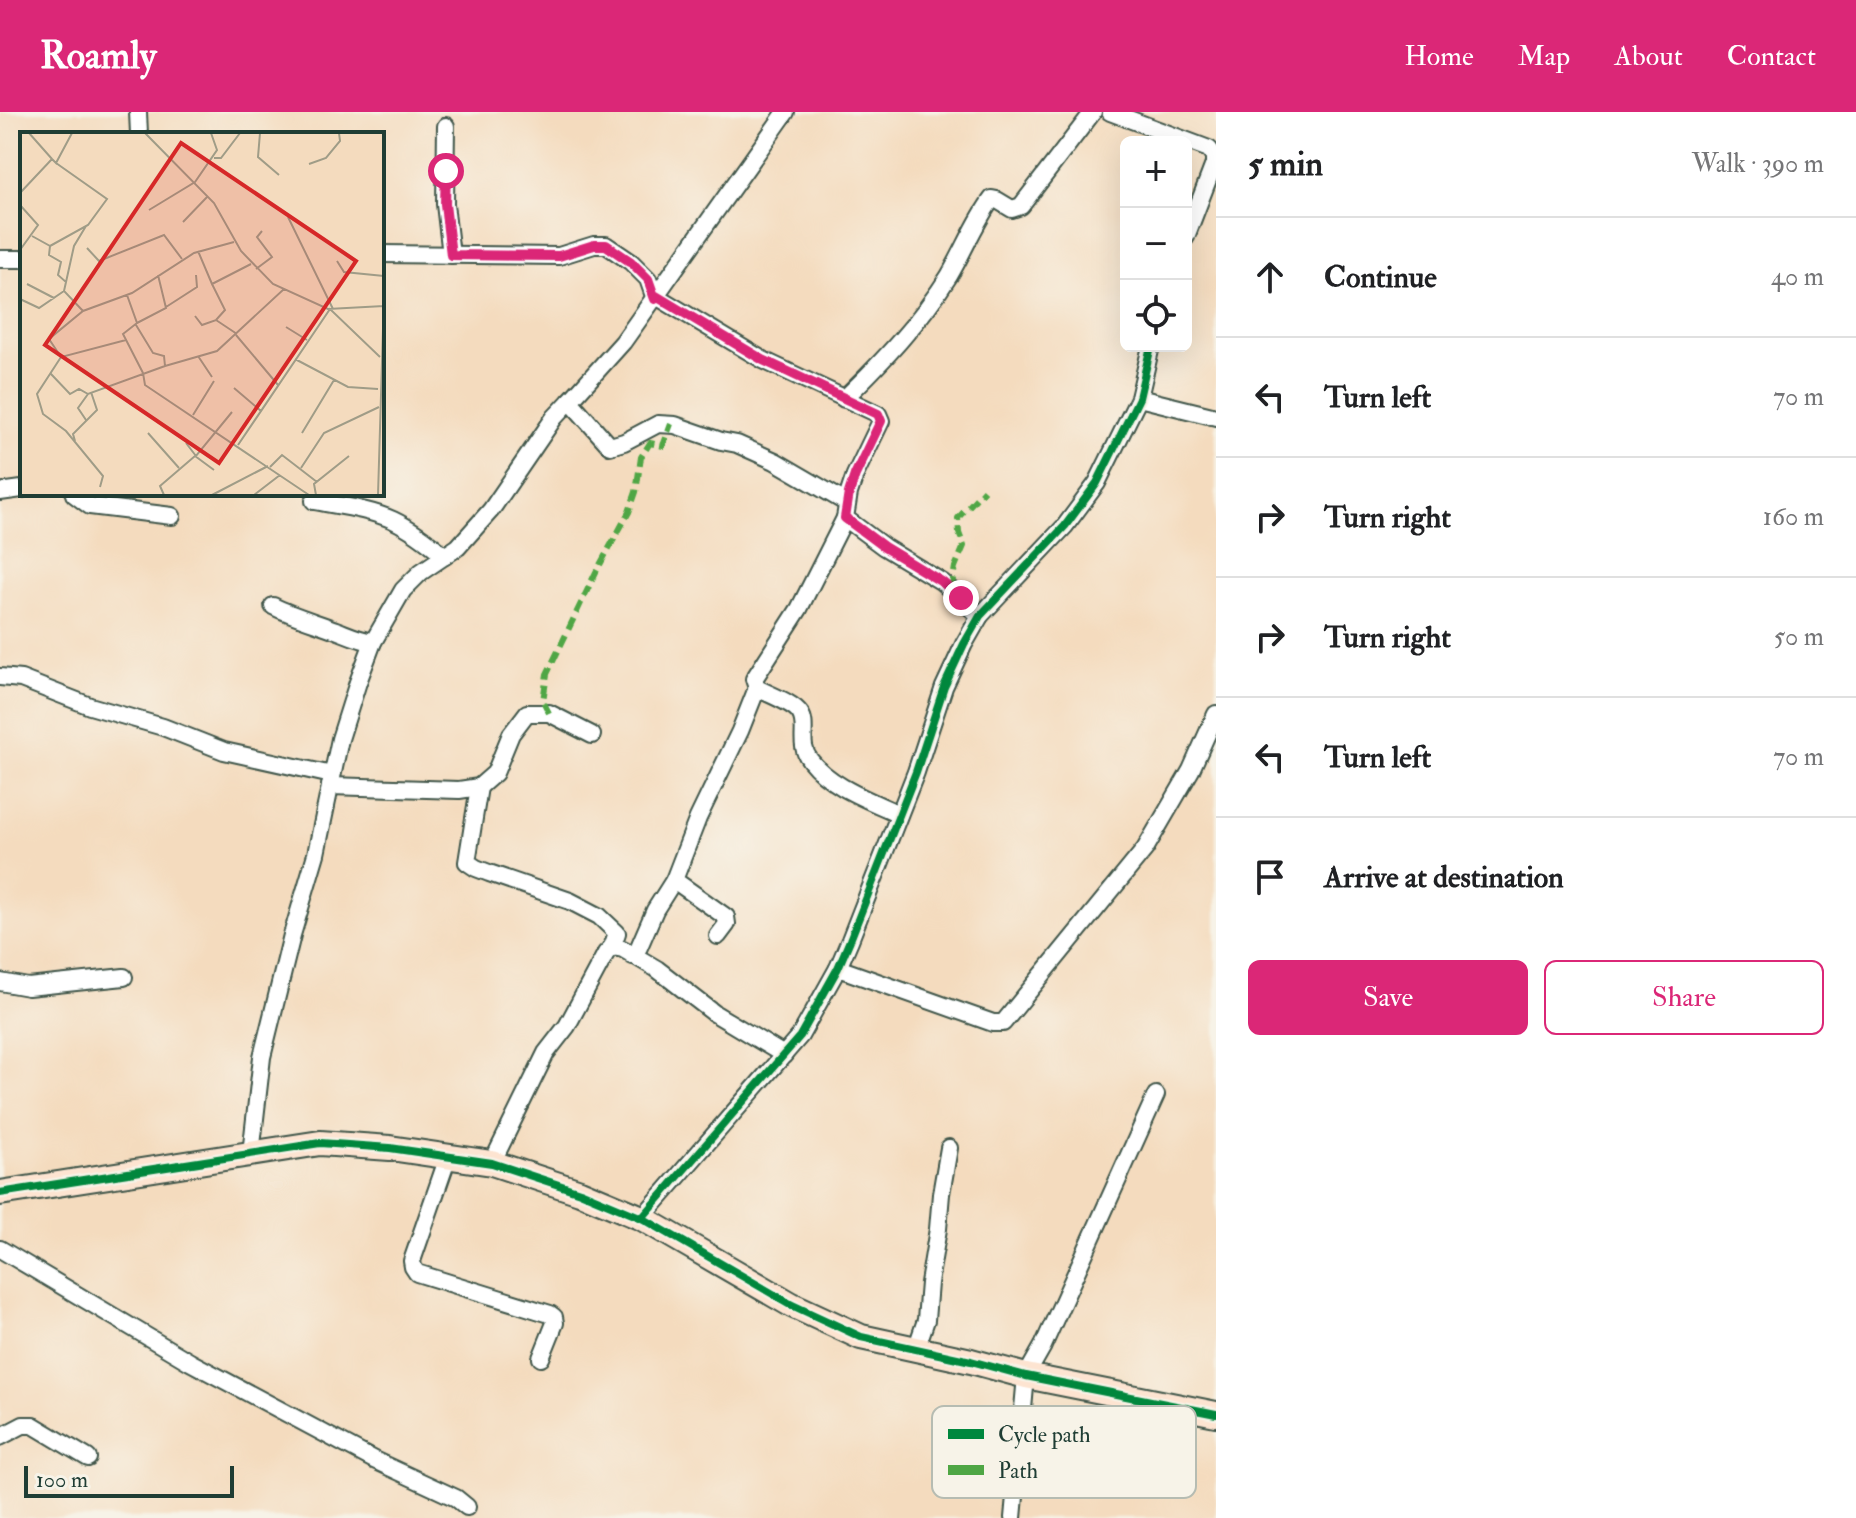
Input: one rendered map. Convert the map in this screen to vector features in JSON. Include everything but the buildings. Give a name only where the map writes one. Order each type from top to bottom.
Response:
[{"type":"street","points":[[138,112],[139,132]]},
{"type":"street","points":[[251,1154],[262,1057],[316,854],[340,739],[373,642],[403,590],[421,572],[458,547],[491,510],[554,418],[623,342],[786,112]]},
{"type":"street","points":[[844,399],[927,309],[992,199],[1012,209],[1021,206],[1093,112]]},
{"type":"street","points":[[1110,112],[1209,149],[1214,156],[1214,164],[1192,221]]},
{"type":"street","points":[[446,126],[445,204],[451,255]]},
{"type":"street","points":[[384,254],[559,256],[594,245],[606,245],[631,262],[648,279],[655,298],[763,360],[878,414],[881,421],[855,475],[846,511],[799,609],[754,679],[757,688],[740,731],[698,818],[674,880],[655,910],[633,956]]},
{"type":"street","points":[[642,1218],[800,1036],[838,968],[916,772],[944,687],[964,644],[980,616],[1065,526],[1097,483],[1139,398],[1150,352]]},
{"type":"street","points":[[1139,398],[1216,417]]},
{"type":"street","points":[[570,401],[610,446],[658,424],[675,425],[737,444],[775,461],[846,511],[884,547],[942,582],[980,616]]},
{"type":"street","points":[[0,492],[20,489]]},
{"type":"street","points":[[77,496],[90,506],[172,516]]},
{"type":"street","points":[[314,501],[392,519],[423,537],[445,556]]},
{"type":"street","points":[[273,606],[358,640],[373,642]]},
{"type":"street","points":[[0,677],[21,679],[224,751],[331,780],[459,790],[479,787],[495,773],[511,734],[527,713],[549,713],[592,735]]},
{"type":"street","points":[[757,688],[800,713],[804,750],[808,759],[823,774],[899,814]]},
{"type":"street","points":[[838,968],[993,1023],[1003,1023],[1145,849],[1191,770],[1216,714]]},
{"type":"street","points":[[479,787],[467,862],[489,873],[570,901],[599,916],[617,933],[567,1026],[546,1053],[492,1163]]},
{"type":"street","points":[[674,880],[726,917],[727,924],[718,936]]},
{"type":"street","points":[[612,947],[623,949],[657,969],[714,1013],[784,1055]]},
{"type":"street","points":[[0,982],[28,987],[124,977]]},
{"type":"street","points":[[1023,1406],[1026,1376],[1043,1346],[1156,1095]]},
{"type":"street","points":[[0,1193],[320,1143],[390,1148],[492,1163],[580,1192],[642,1218],[792,1305],[861,1337],[1026,1376],[1176,1406]]},
{"type":"street","points":[[916,1349],[926,1320],[949,1148]]},
{"type":"street","points":[[448,1157],[412,1261],[413,1267],[417,1273],[550,1314],[555,1323],[541,1358]]},
{"type":"street","points":[[0,1249],[190,1362],[374,1460],[456,1498],[467,1507]]},
{"type":"street","points":[[1196,1410],[1216,1414]]},
{"type":"street","points":[[0,1437],[23,1425],[33,1425],[88,1458]]},
{"type":"street","points":[[1013,1518],[1015,1498]]},
{"type":"marked path","points":[[549,713],[543,701],[547,674],[629,512],[636,492],[641,457],[650,443],[663,446],[671,424]]},
{"type":"marked path","points":[[951,590],[955,567],[964,546],[958,518],[984,490]]},
{"type":"cycle path","points":[[642,1218],[800,1036],[850,940],[916,772],[944,687],[964,644],[980,616],[1065,526],[1097,483],[1139,398],[1150,352]]},
{"type":"cycle path","points":[[0,1193],[320,1143],[390,1148],[492,1163],[580,1192],[642,1218],[792,1305],[861,1337],[1026,1376],[1176,1406]]},
{"type":"cycle path","points":[[1196,1410],[1216,1414]]},
{"type":"route","points":[[446,171],[445,204],[451,255],[559,256],[594,245],[606,245],[631,262],[648,279],[655,299],[656,296],[763,360],[878,414],[881,421],[855,475],[845,518],[961,598]]}]
